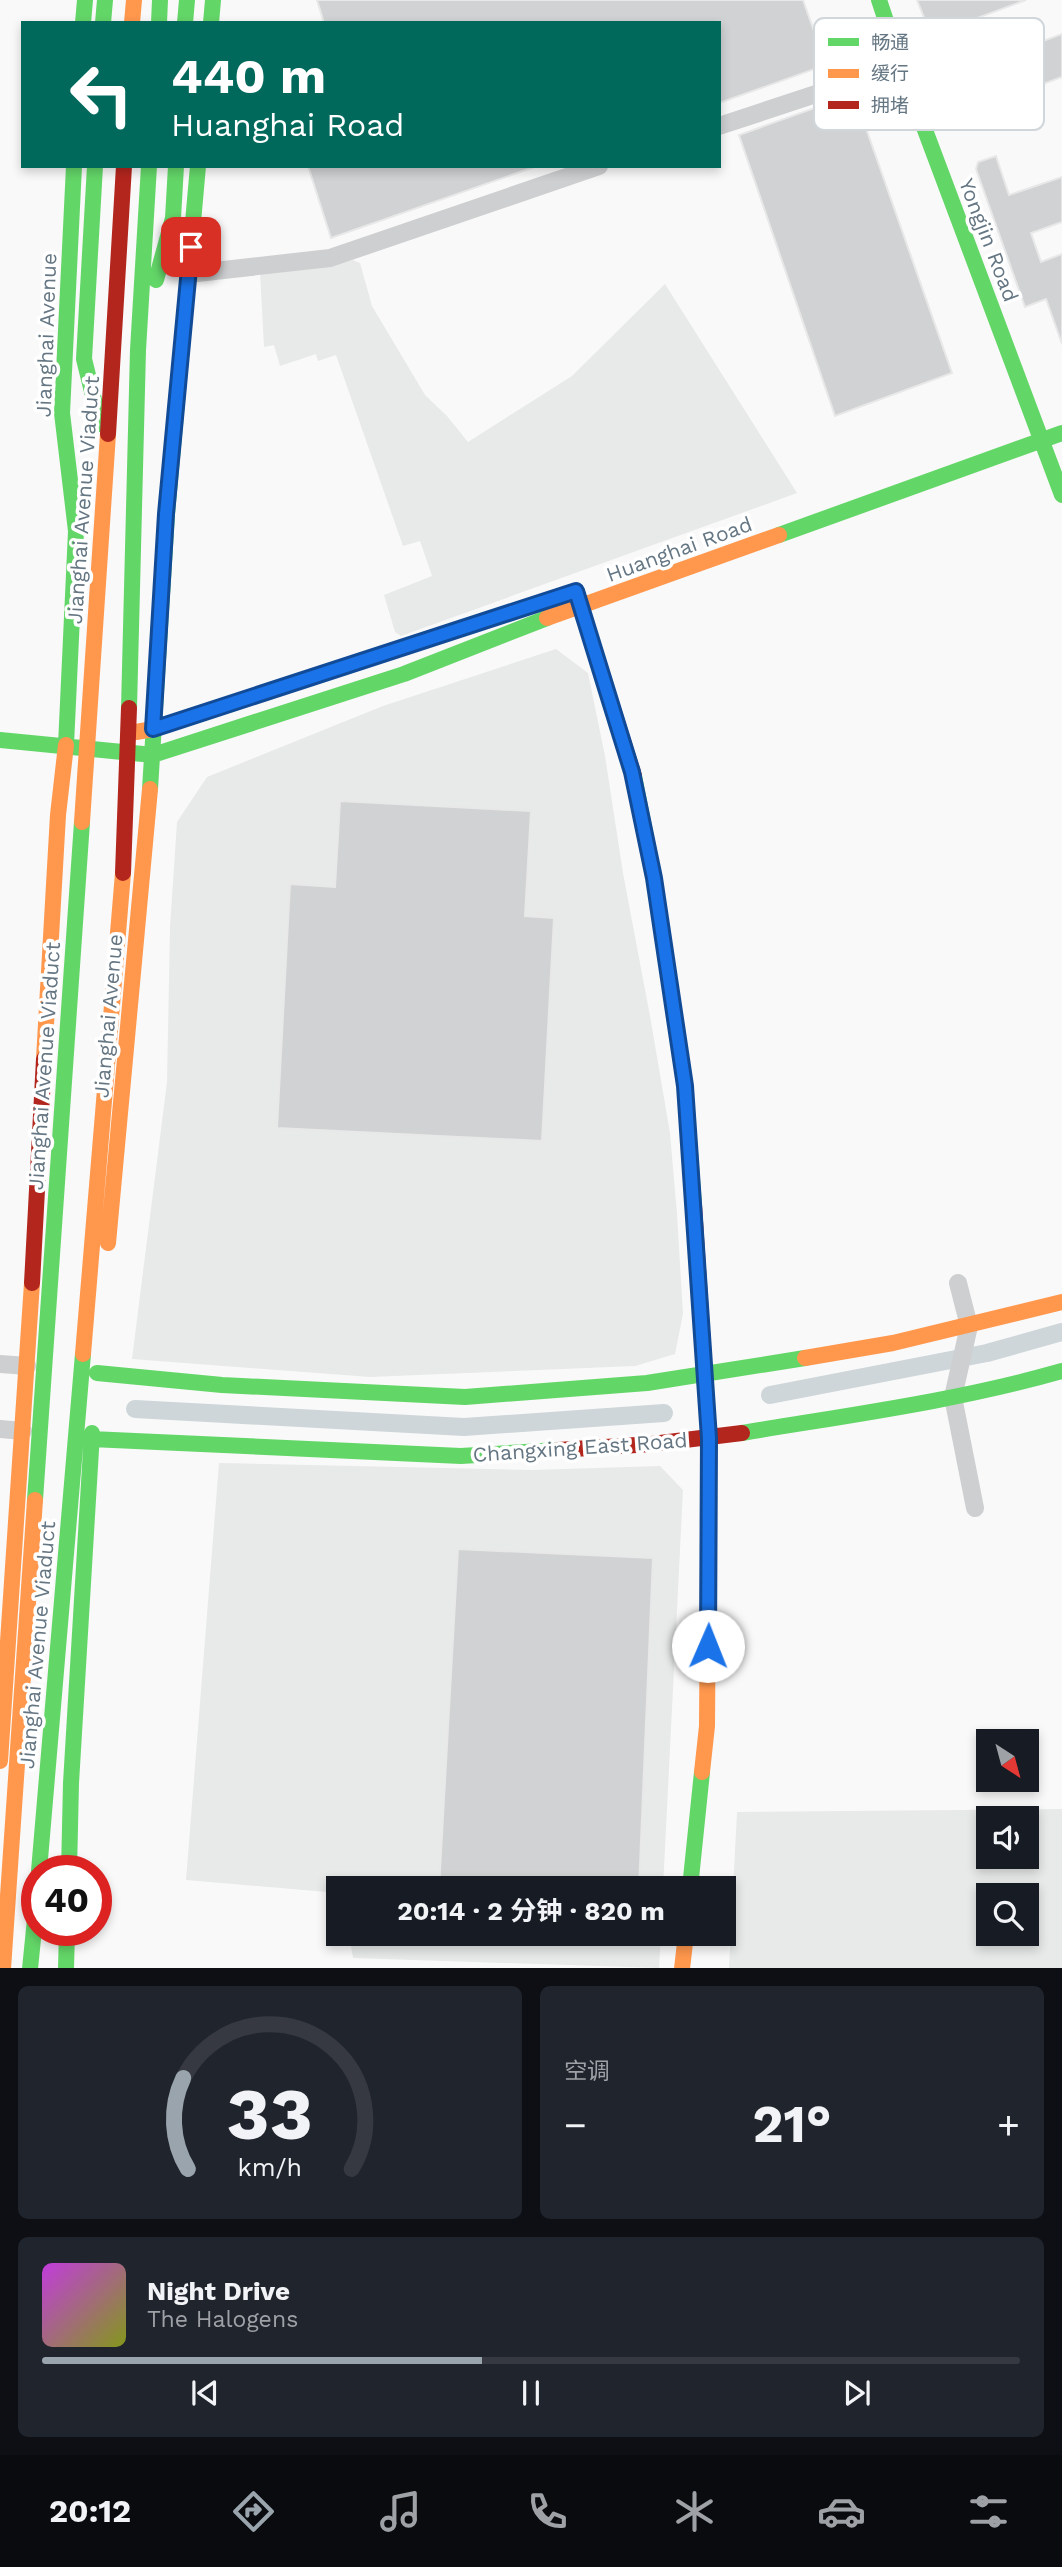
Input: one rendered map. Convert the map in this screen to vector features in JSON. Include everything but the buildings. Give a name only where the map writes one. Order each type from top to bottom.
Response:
[{"type":"main road","points":[[83,21],[85,0]]},
{"type":"main road","points":[[103,21],[104,0]]},
{"type":"main road","points":[[132,21],[134,0]]},
{"type":"main road","points":[[159,21],[160,0]]},
{"type":"main road","points":[[185,21],[187,0]]},
{"type":"main road","points":[[211,21],[214,0]]},
{"type":"main road","name":"Yongjin Road","points":[[879,0],[885,18]]},
{"type":"main road","name":"Yongjin Road","points":[[925,130],[1062,495]]},
{"type":"main road","name":"Jianghai Avenue","points":[[0,1762],[27,1366],[58,815],[66,745],[76,531],[62,412],[74,168]]},
{"type":"main road","points":[[95,168],[84,359],[107,455]]},
{"type":"main road","name":"Jianghai Avenue Viaduct","points":[[4,1968],[107,455],[124,168]]},
{"type":"main road","name":"Jianghai Avenue Viaduct","points":[[40,1855],[125,853],[138,350],[149,168]]},
{"type":"main road","points":[[138,350],[173,218],[176,168]]},
{"type":"main road","name":"Jianghai Avenue","points":[[69,1855],[91,1439],[153,755],[166,514],[198,168]]},
{"type":"main road","name":"Huanghai Road","points":[[66,745],[153,729],[579,599],[1040,433],[1062,417]]},
{"type":"main road","name":"Huanghai Road","points":[[1040,433],[1062,433]]},
{"type":"main road","points":[[579,599],[632,772],[654,878],[685,1086],[709,1438],[707,1726],[691,1876]]},
{"type":"main road","name":"Huanghai Road","points":[[0,740],[153,755],[404,674],[579,599]]},
{"type":"main road","points":[[97,1373],[222,1385],[465,1397],[647,1383],[740,1370],[969,1326],[1062,1302]]},
{"type":"main road","name":"Changxing East Road","points":[[91,1439],[208,1447],[461,1455],[652,1444],[709,1438],[953,1397],[1062,1371]]},
{"type":"main road","points":[[30,1968],[32,1946]]},
{"type":"main road","points":[[66,1968],[67,1946]]},
{"type":"main road","points":[[682,1968],[685,1946]]},
{"type":"street","points":[[721,125],[814,95]]},
{"type":"street","points":[[188,274],[330,258],[593,168]]},
{"type":"street","points":[[958,1283],[969,1326],[953,1397],[975,1508]]},
{"type":"street","points":[[0,1364],[27,1366]]},
{"type":"street","points":[[0,1429],[23,1431]]},
{"type":"shaded area","points":[[353,260],[360,263],[372,306],[425,395],[468,442],[572,376],[665,284],[797,493],[401,636],[395,632],[384,595],[432,576],[420,541],[403,546],[336,355],[318,361],[316,354],[280,366],[274,345],[264,347],[260,272]]},
{"type":"shaded area","points":[[556,649],[588,673],[605,756],[623,873],[670,1133],[683,1314],[675,1354],[635,1366],[370,1377],[132,1359],[167,1082],[170,927],[177,822],[207,777],[383,706]]},
{"type":"shaded area","points":[[219,1463],[531,1470],[660,1466],[683,1490],[664,1876],[326,1876],[326,1892],[186,1880]]},
{"type":"shaded area","points":[[1039,1809],[1062,1809],[1062,1968],[729,1968],[730,1946],[736,1946],[736,1876],[734,1876],[737,1812],[976,1810],[976,1869],[1039,1869]]},
{"type":"shaded area","points":[[351,1946],[660,1946],[659,1968],[353,1958]]},
{"type":"waterway","points":[[770,1395],[987,1353],[1062,1332]]},
{"type":"waterway","points":[[135,1409],[464,1427],[664,1413]]},
{"type":"traffic: fast","points":[[83,21],[85,0]]},
{"type":"traffic: fast","points":[[103,21],[105,0]]},
{"type":"traffic: fast","points":[[159,21],[160,0]]},
{"type":"traffic: fast","points":[[185,21],[187,0]]},
{"type":"traffic: fast","points":[[211,21],[213,0]]},
{"type":"traffic: fast","points":[[879,0],[885,18]]},
{"type":"traffic: fast","points":[[925,130],[1062,495]]},
{"type":"traffic: fast","points":[[66,745],[76,531],[62,413],[74,168]]},
{"type":"traffic: fast","points":[[95,168],[84,359],[100,424]]},
{"type":"traffic: fast","points":[[129,708],[138,350],[149,168]]},
{"type":"traffic: fast","points":[[156,280],[173,218],[176,168]]},
{"type":"traffic: fast","points":[[150,789],[167,514],[198,168]]},
{"type":"traffic: fast","points":[[779,535],[1062,433]]},
{"type":"traffic: fast","points":[[0,740],[153,755],[404,674],[547,618]]},
{"type":"traffic: fast","points":[[634,776],[654,878],[685,1086],[694,1205]]},
{"type":"traffic: fast","points":[[35,1500],[82,822]]},
{"type":"traffic: fast","points":[[40,1855],[83,1354]]},
{"type":"traffic: fast","points":[[97,1373],[222,1385],[465,1397],[647,1383],[805,1358]]},
{"type":"traffic: fast","points":[[742,1433],[943,1399],[1062,1371]]},
{"type":"traffic: fast","points":[[69,1855],[71,1783],[92,1433]]},
{"type":"traffic: fast","points":[[91,1439],[461,1456],[558,1450]]},
{"type":"traffic: fast","points":[[691,1876],[702,1772]]},
{"type":"traffic: fast","points":[[30,1968],[32,1946]]},
{"type":"traffic: fast","points":[[66,1968],[67,1946]]},
{"type":"traffic: slow","points":[[132,21],[134,0]]},
{"type":"traffic: slow","points":[[82,822],[108,434]]},
{"type":"traffic: slow","points":[[547,618],[779,535]]},
{"type":"traffic: slow","points":[[136,732],[153,729],[555,598]]},
{"type":"traffic: slow","points":[[44,1059],[58,815],[66,745]]},
{"type":"traffic: slow","points":[[108,1243],[150,789]]},
{"type":"traffic: slow","points":[[83,1354],[123,873]]},
{"type":"traffic: slow","points":[[0,1761],[32,1283]]},
{"type":"traffic: slow","points":[[805,1358],[893,1343],[1062,1302]]},
{"type":"traffic: slow","points":[[702,1772],[707,1726],[709,1441]]},
{"type":"traffic: slow","points":[[3,1968],[35,1500]]},
{"type":"traffic: slow","points":[[682,1968],[685,1946]]},
{"type":"traffic: jam","points":[[108,434],[124,168]]},
{"type":"traffic: jam","points":[[576,591],[634,776]]},
{"type":"traffic: jam","points":[[123,873],[129,708]]},
{"type":"traffic: jam","points":[[32,1283],[44,1059]]},
{"type":"traffic: jam","points":[[694,1205],[709,1441]]},
{"type":"traffic: jam","points":[[558,1450],[652,1444],[742,1433]]},
{"type":"route","points":[[191,247],[166,514],[153,729],[576,591],[632,772],[654,878],[685,1086],[709,1438],[708,1646]]}]
